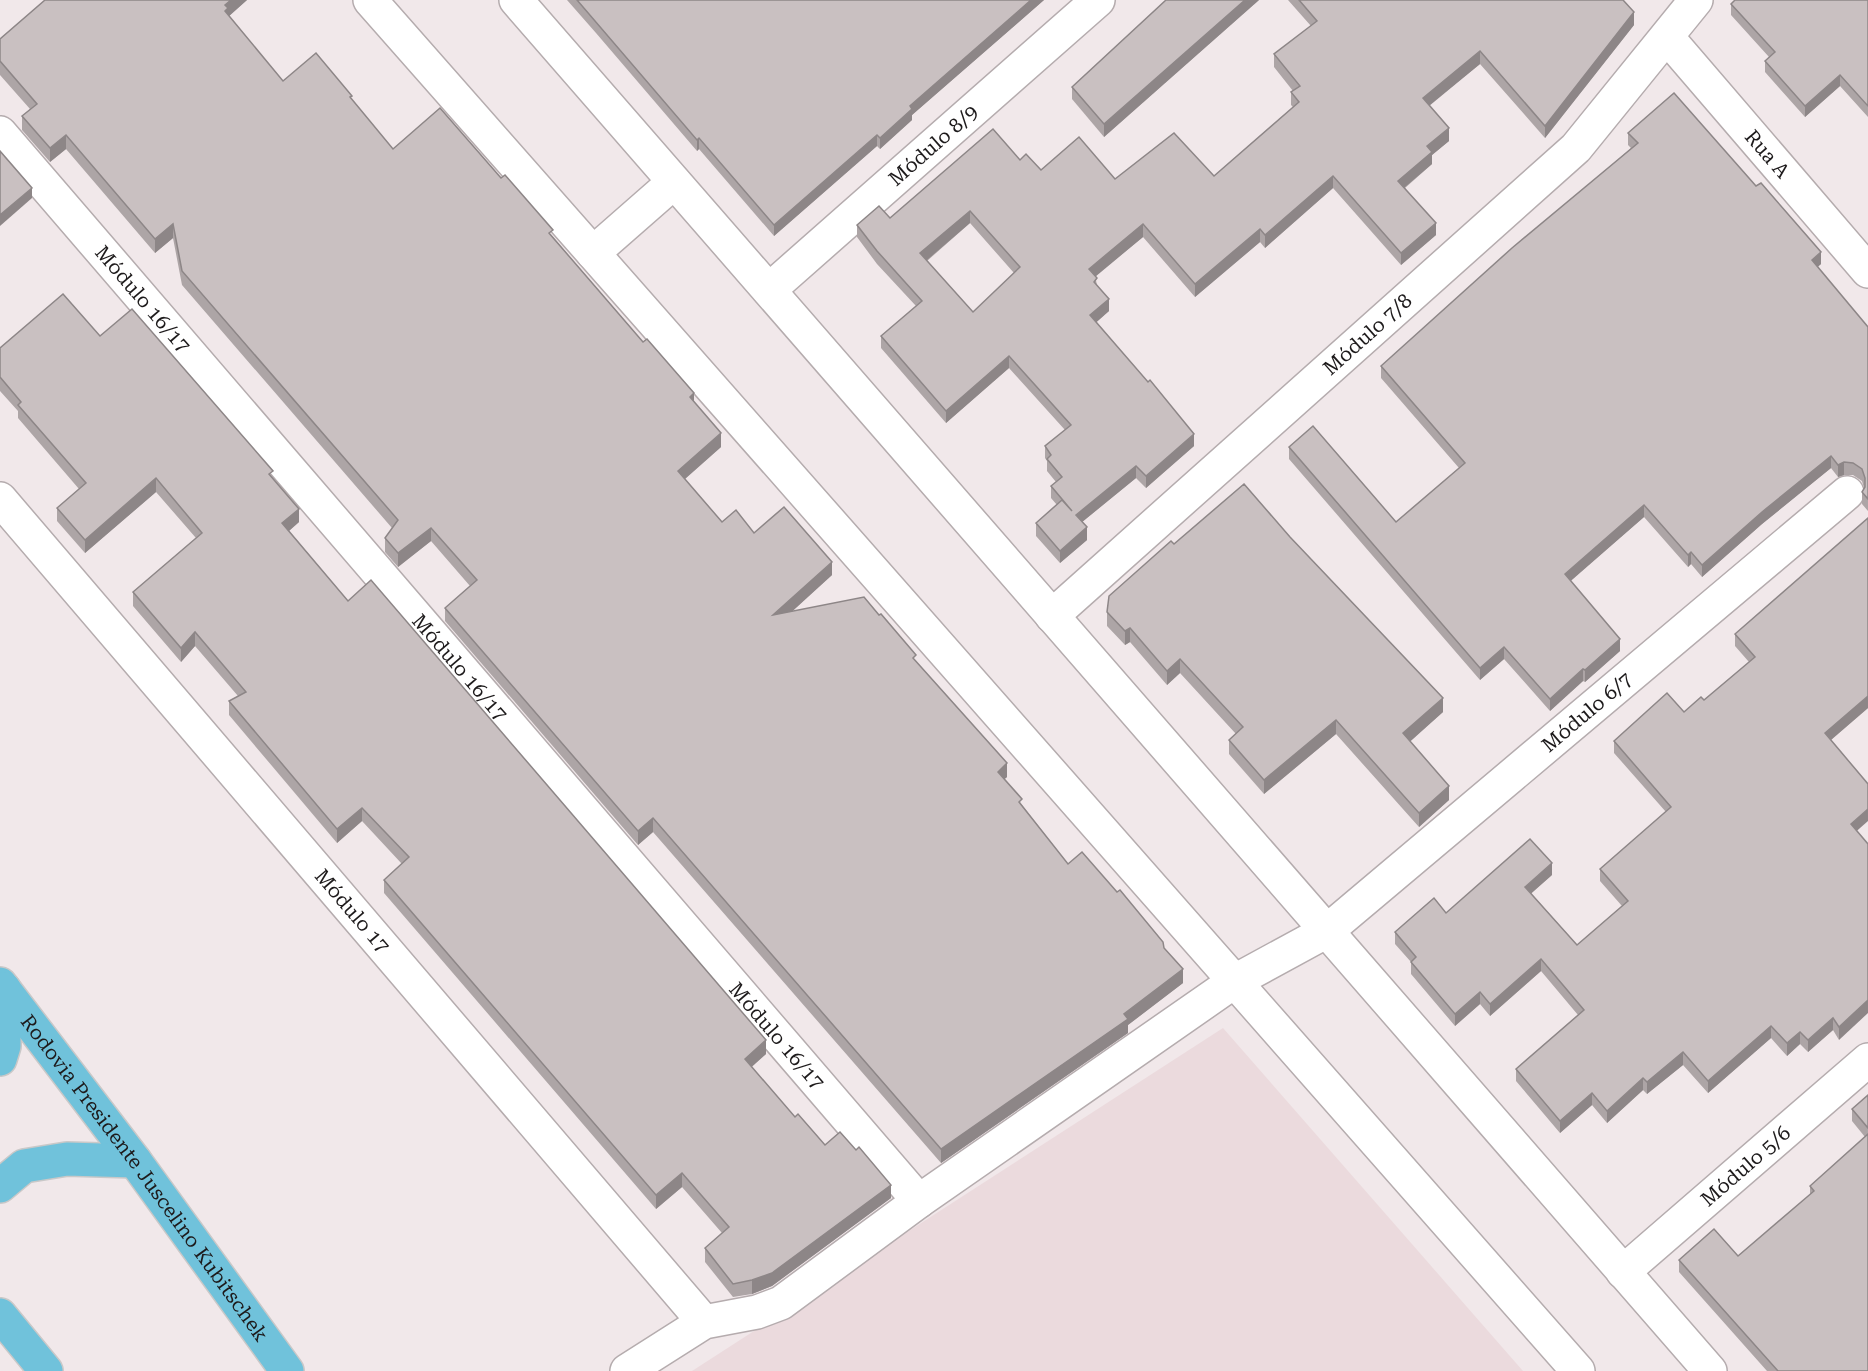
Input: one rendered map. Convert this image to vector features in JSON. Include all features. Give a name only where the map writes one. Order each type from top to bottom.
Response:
[{"type":"highway","points":[[0,1059],[4,1046],[2,987]]},
{"type":"highway","name":"Rodovia Presidente Juscelino Kubitschek","points":[[2,987],[135,1161],[287,1371]]},
{"type":"highway","points":[[0,1186],[24,1166],[67,1159],[135,1161]]},
{"type":"highway","points":[[0,1315],[46,1371]]},
{"type":"street","points":[[370,0],[1578,1371]]},
{"type":"street","points":[[516,0],[1710,1371]]},
{"type":"street","name":"Módulo 8/9","points":[[769,290],[1098,0]]},
{"type":"street","name":"Módulo 7/8","points":[[1052,616],[1576,148],[1696,0]]},
{"type":"street","name":"Rua A","points":[[1667,37],[1868,271]]},
{"type":"street","name":"Módulo 16/17","points":[[0,133],[919,1201]]},
{"type":"street","points":[[593,253],[674,182]]},
{"type":"street","name":"Módulo 6/7","points":[[704,1322],[757,1312],[781,1303],[919,1201],[1235,981],[1327,931],[1847,493]]},
{"type":"street","name":"Módulo 17","points":[[0,499],[704,1322]]},
{"type":"street","name":"Módulo 5/6","points":[[1623,1272],[1868,1060]]},
{"type":"street","points":[[627,1371],[704,1322]]},
{"type":"shaded area","points":[[1223,1028],[1523,1371],[692,1371]]},
{"type":"building","points":[[45,0],[231,0],[225,5],[228,8],[225,11],[283,81],[316,53],[393,149],[440,108],[501,178],[505,175],[553,230],[549,233],[643,342],[647,339],[694,393],[690,397],[721,433],[678,471],[722,522],[736,510],[754,533],[784,507],[832,562],[773,615],[864,597],[916,655],[913,658],[1007,763],[998,772],[1022,799],[1019,802],[1068,864],[1082,852],[1117,892],[1120,890],[1183,969],[1124,1014],[1128,1019],[941,1149],[653,818],[638,831],[445,608],[477,580],[431,528],[398,553],[385,538],[398,520],[182,271],[173,224],[155,239],[66,135],[50,148],[22,116],[37,104],[0,61],[0,39]]},
{"type":"building","points":[[577,0],[1031,0],[910,106],[912,109],[880,138],[877,135],[774,225],[699,138],[697,140]]},
{"type":"building","points":[[1166,0],[1245,0],[1104,124],[1072,87]]},
{"type":"building","points":[[1299,0],[1623,0],[1634,12],[1545,126],[1480,51],[1423,98],[1449,128],[1427,146],[1432,152],[1398,181],[1436,223],[1401,253],[1333,176],[1265,235],[1260,229],[1195,284],[1143,224],[1089,269],[1097,278],[1094,282],[1109,299],[1090,315],[1148,382],[1150,380],[1194,434],[1146,476],[1136,466],[1076,515],[1087,527],[1060,551],[1036,523],[1062,500],[1072,511],[1051,486],[1062,477],[1047,459],[1051,455],[1045,446],[1071,425],[1009,356],[946,411],[881,336],[922,301],[857,225],[879,206],[890,218],[993,129],[1020,160],[1026,154],[1041,170],[1079,137],[1115,179],[1174,133],[1214,176],[1299,102],[1291,92],[1300,86],[1274,54],[1317,21]],"holes":[[[970,211],[1020,267],[973,312],[920,253]]]},
{"type":"building","points":[[1735,0],[1868,0],[1868,106],[1840,75],[1805,106],[1765,61],[1775,52],[1731,4]]},
{"type":"building","points":[[1674,93],[1756,186],[1761,183],[1821,252],[1812,260],[1868,327],[1868,499],[1862,492],[1865,487],[1865,478],[1862,469],[1853,463],[1844,462],[1838,465],[1831,456],[1702,565],[1691,552],[1688,555],[1644,505],[1565,574],[1620,639],[1550,699],[1504,647],[1480,668],[1289,447],[1313,426],[1396,522],[1465,463],[1381,366],[1512,248],[1638,143],[1628,133]]},
{"type":"building","points":[[0,151],[32,188],[0,215]]},
{"type":"building","points":[[63,294],[100,336],[132,309],[273,471],[269,474],[299,509],[282,523],[348,601],[371,580],[766,1040],[745,1059],[795,1117],[798,1114],[825,1145],[840,1132],[856,1150],[859,1147],[891,1185],[772,1273],[733,1284],[705,1248],[729,1227],[682,1173],[656,1195],[384,880],[409,857],[362,808],[337,829],[229,701],[246,692],[195,632],[181,648],[133,592],[202,533],[156,478],[85,540],[57,508],[86,483],[18,405],[21,402],[0,377],[0,348]]},
{"type":"building","points":[[1244,484],[1290,537],[1443,698],[1403,733],[1449,786],[1419,813],[1336,720],[1264,780],[1229,740],[1243,727],[1180,659],[1167,671],[1130,628],[1125,631],[1107,612],[1109,596],[1171,541],[1174,544]]},
{"type":"building","points":[[1868,518],[1868,696],[1825,733],[1868,784],[1868,809],[1851,824],[1868,844],[1868,1000],[1839,1027],[1833,1018],[1808,1040],[1800,1032],[1787,1043],[1771,1026],[1708,1081],[1683,1052],[1647,1082],[1643,1078],[1607,1111],[1592,1093],[1560,1121],[1516,1069],[1584,1010],[1541,959],[1490,1004],[1480,992],[1455,1014],[1411,962],[1416,957],[1395,932],[1434,898],[1446,913],[1530,839],[1552,863],[1525,887],[1577,945],[1628,901],[1600,869],[1671,807],[1614,741],[1667,693],[1684,712],[1701,697],[1704,700],[1755,657],[1735,634]]},
{"type":"building","points":[[1868,1095],[1868,1128],[1852,1109]]},
{"type":"building","points":[[1868,1134],[1868,1371],[1778,1371],[1679,1260],[1714,1229],[1738,1256],[1814,1191],[1810,1186]]}]
